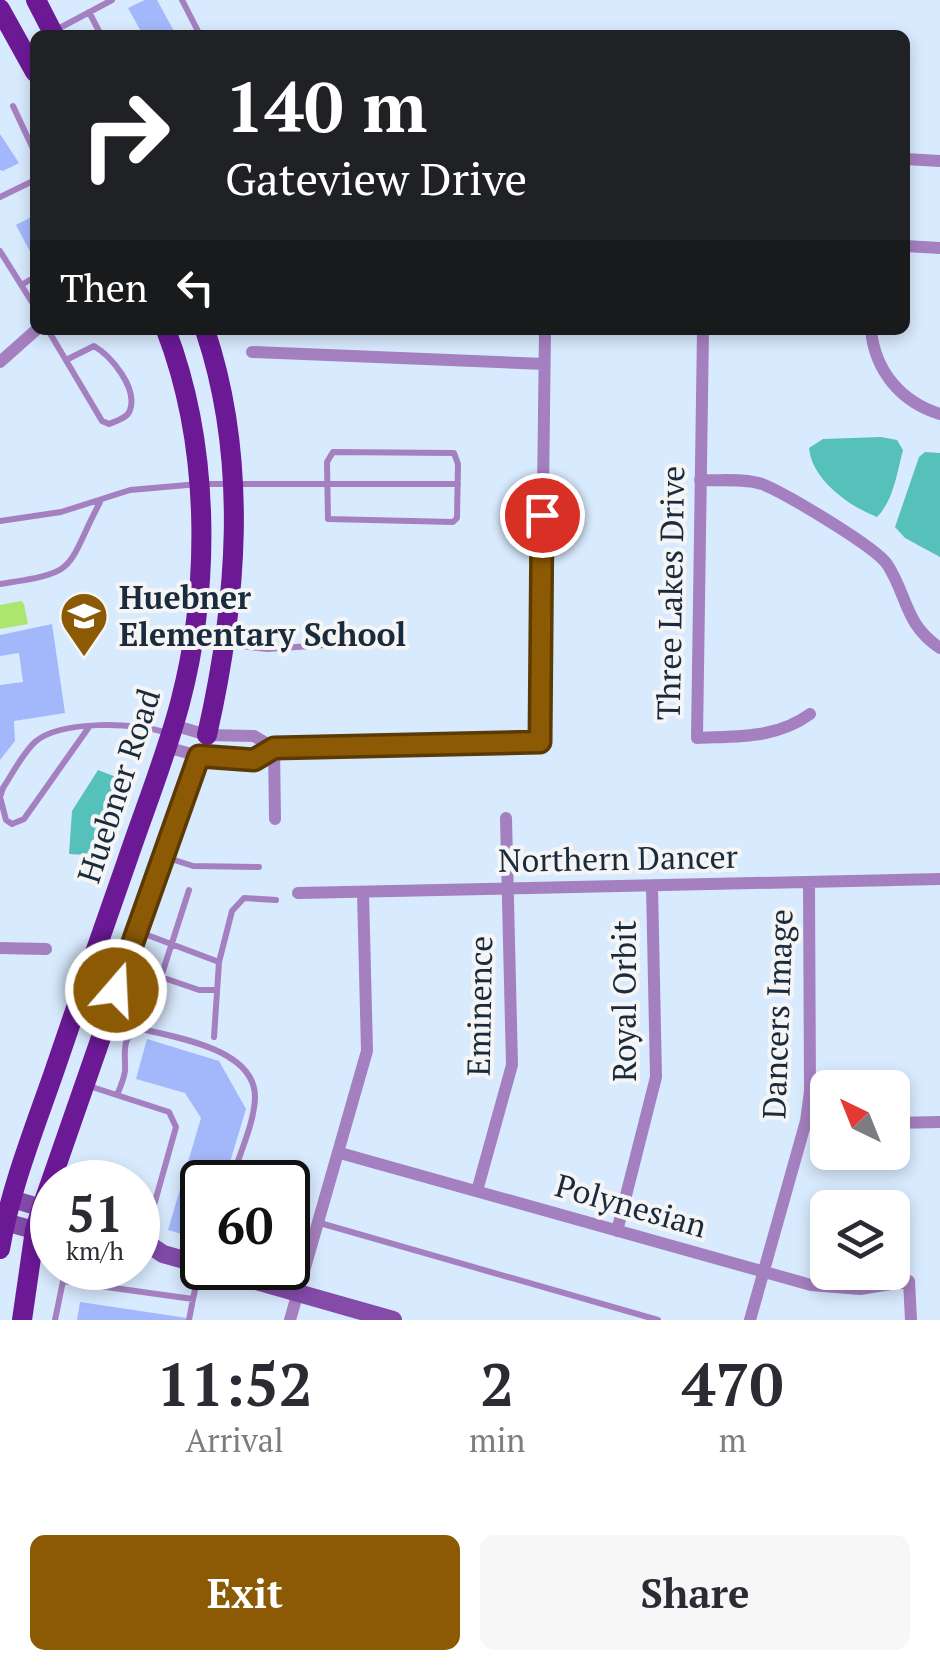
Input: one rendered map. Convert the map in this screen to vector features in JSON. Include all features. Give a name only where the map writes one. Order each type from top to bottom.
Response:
[{"type":"main road","points":[[36,0],[41,30]]},
{"type":"main road","points":[[0,8],[31,30]]},
{"type":"main road","name":"Huebner Road","points":[[0,1249],[6,1198],[170,736],[190,650],[197,597],[198,484],[193,429],[168,335]]},
{"type":"main road","name":"Huebner Road","points":[[205,335],[229,423],[233,483],[232,589],[226,644],[206,735]]},
{"type":"main road","name":"Huebner Road","points":[[62,1160],[136,931],[199,756]]},
{"type":"main road","name":"Huebner Road","points":[[22,1320],[30,1288]]},
{"type":"street","points":[[910,159],[940,161]]},
{"type":"street","points":[[910,246],[940,248]]},
{"type":"street","points":[[0,362],[30,335]]},
{"type":"street","points":[[170,736],[199,756],[254,760],[274,748],[540,742],[545,335]]},
{"type":"street","name":"Three Lakes Drive","points":[[703,335],[697,738],[769,734],[792,727],[810,714]]},
{"type":"street","points":[[872,335],[873,348],[891,382],[915,405],[940,414]]},
{"type":"street","points":[[252,352],[544,364]]},
{"type":"street","points":[[700,480],[759,483],[867,547],[888,567],[905,610],[917,628],[940,648]]},
{"type":"street","name":"Huebner Road","points":[[199,756],[206,735]]},
{"type":"street","points":[[170,736],[254,736],[274,748]]},
{"type":"street","points":[[274,748],[275,819]]},
{"type":"street","name":"Eminence","points":[[476,1191],[512,1065],[506,818]]},
{"type":"street","name":"Northern Dancer","points":[[298,893],[940,879]]},
{"type":"street","name":"Dancers Image","points":[[750,1320],[806,1121],[810,1091],[808,882]]},
{"type":"street","name":"Royal Orbit","points":[[617,1231],[656,1077],[652,886]]},
{"type":"street","points":[[290,1320],[367,1051],[362,892]]},
{"type":"street","points":[[0,948],[46,948]]},
{"type":"street","points":[[806,1121],[810,1121]]},
{"type":"street","points":[[910,1123],[940,1122]]},
{"type":"street","name":"Polynesian","points":[[340,1152],[764,1273],[844,1289],[909,1282],[910,1320]]},
{"type":"street","points":[[2,1222],[30,1229]]},
{"type":"street","points":[[284,1290],[393,1320]]},
{"type":"lane","points":[[56,30],[112,0]]},
{"type":"lane","points":[[182,0],[197,30]]},
{"type":"lane","points":[[89,12],[98,30]]},
{"type":"lane","points":[[13,106],[30,142]]},
{"type":"lane","points":[[0,197],[30,182]]},
{"type":"lane","points":[[0,251],[30,297]]},
{"type":"lane","points":[[23,284],[30,280]]},
{"type":"lane","points":[[52,335],[102,421],[109,424],[127,416],[131,410],[126,381],[106,353],[94,346],[68,358]]},
{"type":"lane","points":[[340,451],[454,453],[458,464],[458,515],[453,522],[328,519],[326,483],[328,455],[340,451]]},
{"type":"lane","points":[[0,522],[61,512],[130,490],[198,484],[458,484]]},
{"type":"lane","points":[[0,584],[51,576],[70,565],[101,501]]},
{"type":"lane","points":[[226,644],[267,650],[368,642]]},
{"type":"lane","points":[[89,727],[24,819],[12,824],[6,820],[0,798],[3,788],[38,739],[54,732],[89,727],[134,724],[170,736]]},
{"type":"lane","points":[[163,855],[193,866],[259,867]]},
{"type":"lane","points":[[189,890],[161,976],[199,990],[216,990]]},
{"type":"lane","points":[[214,1037],[219,962],[232,910],[244,898],[276,900]]},
{"type":"lane","points":[[136,931],[219,962]]},
{"type":"lane","points":[[117,1096],[125,1074],[124,1047],[130,1033],[136,1030],[217,1048],[250,1080],[255,1102],[238,1160]]},
{"type":"lane","points":[[84,1085],[169,1112],[176,1127],[160,1180]]},
{"type":"lane","points":[[319,1223],[658,1320]]},
{"type":"lane","points":[[55,1320],[63,1281],[193,1299]]},
{"type":"lane","points":[[189,1320],[196,1290]]},
{"type":"green space","points":[[21,601],[28,624],[0,629],[0,605]]},
{"type":"shaded area","points":[[823,439],[897,440],[903,450],[891,494],[877,517],[855,506],[824,481],[809,448]]},
{"type":"shaded area","points":[[925,452],[940,453],[940,557],[905,538],[895,527],[919,457]]},
{"type":"shaded area","points":[[98,770],[116,777],[116,798],[87,855],[69,854],[72,811]]},
{"type":"building","points":[[145,0],[157,0],[173,30],[140,30],[128,8]]},
{"type":"building","points":[[0,134],[19,163],[3,171],[0,170]]},
{"type":"building","points":[[30,218],[30,252],[16,225]]},
{"type":"building","points":[[52,624],[65,713],[14,721],[15,741],[0,760],[0,685],[23,682],[19,653],[0,656],[0,635]]},
{"type":"building","points":[[147,1039],[219,1061],[246,1109],[231,1160],[189,1160],[201,1118],[185,1093],[136,1079]]},
{"type":"building","points":[[180,1189],[180,1234],[168,1230]]},
{"type":"building","points":[[80,1302],[187,1318],[187,1320],[77,1320]]},
{"type":"place","name":"Huebner Elementary School","points":[[84,658]]},
{"type":"route","points":[[116,990],[199,756],[254,760],[274,748],[540,742],[542,515]]}]
